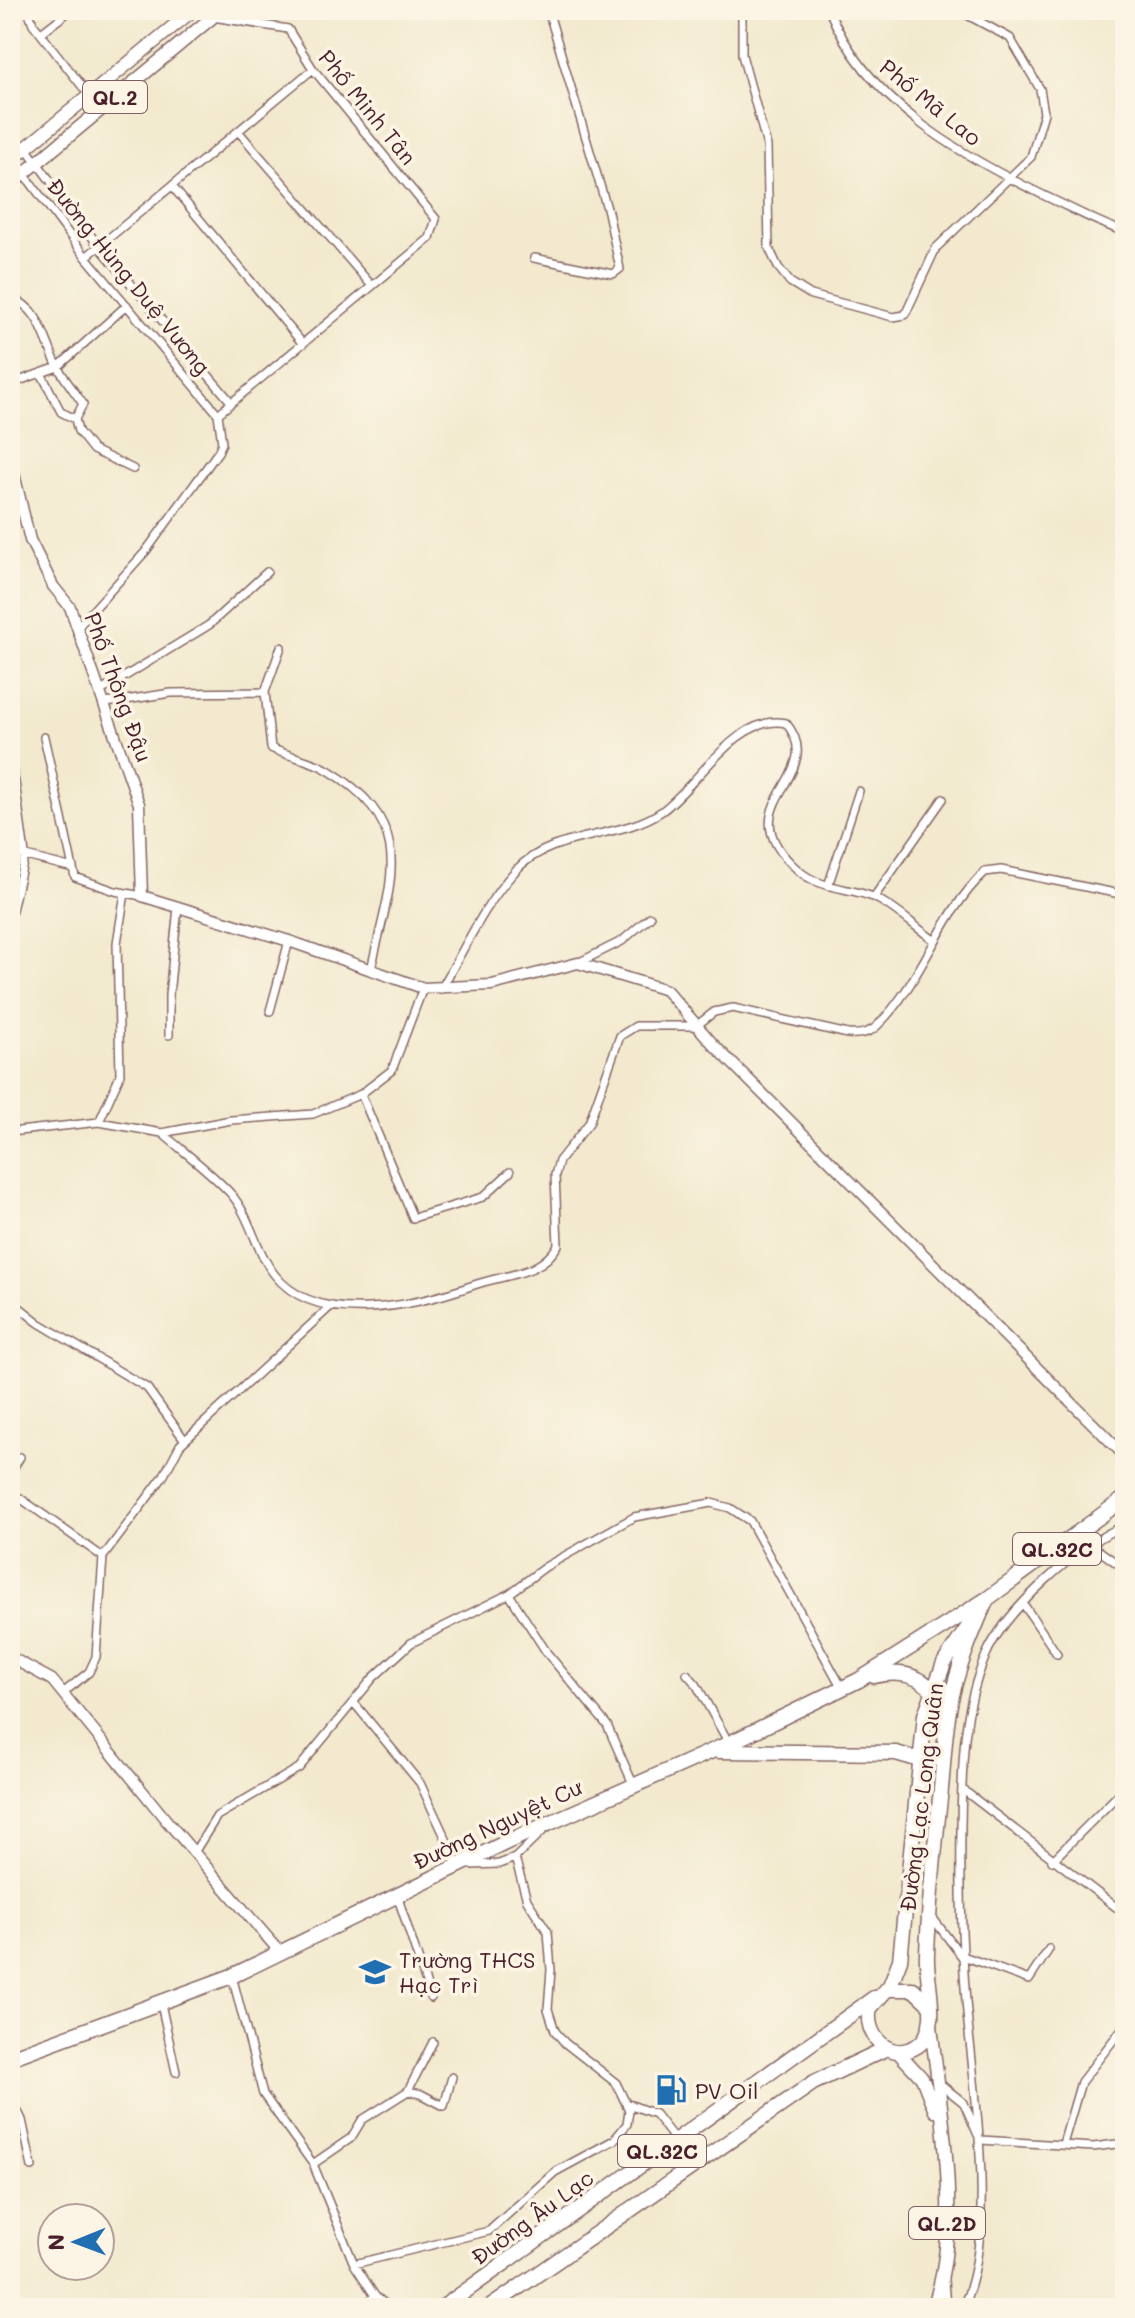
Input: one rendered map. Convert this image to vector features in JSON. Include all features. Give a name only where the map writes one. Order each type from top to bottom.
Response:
[{"type":"highway","name":"Đường Lạc Long Quân","points":[[885,1991],[900,1960],[925,1715],[953,1647],[987,1599],[1125,1498]]},
{"type":"highway","name":"Đường Lạc Long Quân","points":[[930,2005],[926,1963],[928,1912],[947,1734],[958,1676],[987,1599]]},
{"type":"highway","name":"Đường Nguyệt Cư","points":[[10,2058],[232,1976],[458,1865],[711,1752],[731,1747],[859,1680],[928,1640],[987,1599]]},
{"type":"highway","points":[[859,1680],[902,1673],[918,1679],[933,1690],[944,1711],[947,1734]]},
{"type":"highway","points":[[731,1747],[896,1753],[920,1760]]},
{"type":"highway","points":[[913,1989],[930,2005],[931,2026],[919,2045],[892,2049],[875,2039],[869,2026],[870,2008],[885,1991],[913,1989]]},
{"type":"highway","name":"Đường Âu Lạc","points":[[442,2308],[885,1991]]},
{"type":"highway","name":"QL.32C","points":[[489,2308],[813,2083],[892,2049]]},
{"type":"main road","name":"QL.2","points":[[12,160],[193,10]]},
{"type":"main road","name":"QL.2","points":[[10,185],[216,13]]},
{"type":"main road","name":"QL.2D","points":[[931,2026],[947,2192],[944,2277],[933,2308]]},
{"type":"main road","name":"QL.2D","points":[[892,2049],[922,2078],[943,2137]]},
{"type":"street","points":[[28,10],[41,33],[90,96]]},
{"type":"street","points":[[41,33],[71,10]]},
{"type":"street","points":[[534,258],[613,274],[620,269],[608,212],[548,10]]},
{"type":"street","points":[[742,10],[744,69],[767,146],[769,248],[778,267],[797,287],[879,316],[905,315],[936,248],[1031,157],[1044,113],[1042,96],[1005,33],[958,10]]},
{"type":"street","name":"Phố Mã Lao","points":[[829,10],[849,51],[868,75],[948,144],[1007,178],[1125,232]]},
{"type":"street","name":"Phố Minh Tân","points":[[216,13],[288,29],[313,69],[436,219],[436,229],[430,238],[372,286]]},
{"type":"street","points":[[86,257],[313,69]]},
{"type":"street","points":[[76,629],[146,551],[218,452],[222,443],[218,414],[372,286],[238,131]]},
{"type":"street","points":[[11,136],[26,148]]},
{"type":"street","points":[[11,136],[12,160]]},
{"type":"street","name":"Đường Hùng Duệ Vương","points":[[26,148],[98,245],[231,402]]},
{"type":"street","name":"Đường Hùng Duệ Vương","points":[[12,160],[86,257],[218,414]]},
{"type":"street","points":[[172,186],[303,344]]},
{"type":"street","points":[[10,297],[28,307],[42,325],[58,367],[83,404],[75,419],[78,431],[93,450],[133,469]]},
{"type":"street","points":[[10,384],[58,367],[127,305]]},
{"type":"street","points":[[42,375],[61,412],[75,419]]},
{"type":"street","name":"Phố Thông Đậu","points":[[10,457],[30,540],[53,586],[70,607],[139,804],[142,896]]},
{"type":"street","points":[[101,691],[209,625],[267,572]]},
{"type":"street","points":[[281,647],[265,692],[271,748],[301,756],[335,774],[373,808],[392,840],[393,867],[371,970]]},
{"type":"street","points":[[106,703],[171,693],[265,692]]},
{"type":"street","points":[[441,990],[493,902],[521,866],[552,847],[661,812],[730,745],[759,724],[786,723],[800,751],[800,760],[775,799],[769,824],[774,838],[796,869],[828,886],[874,897],[934,940]]},
{"type":"street","points":[[44,737],[73,868],[80,880],[289,941],[423,988],[441,990],[492,985],[578,963],[622,941],[650,917]]},
{"type":"street","points":[[10,919],[25,854],[13,768]]},
{"type":"street","points":[[828,886],[859,791]]},
{"type":"street","points":[[874,897],[943,799]]},
{"type":"street","points":[[10,852],[73,868]]},
{"type":"street","points":[[162,1133],[230,1194],[270,1269],[284,1286],[330,1307],[408,1306],[497,1276],[533,1270],[544,1263],[558,1245],[555,1175],[559,1161],[589,1123],[620,1036],[636,1026],[696,1026],[714,1012],[733,1008],[848,1034],[867,1033],[877,1027],[909,983],[973,883],[989,870],[1125,895]]},
{"type":"street","points":[[99,1122],[120,1075],[117,943],[125,893]]},
{"type":"street","points":[[169,1035],[169,995],[178,907]]},
{"type":"street","points":[[270,1011],[289,941]]},
{"type":"street","points":[[578,963],[666,990],[696,1026],[1125,1456]]},
{"type":"street","points":[[10,1132],[99,1122],[162,1133],[231,1120],[313,1114],[361,1094],[386,1076],[398,1061],[423,988]]},
{"type":"street","points":[[361,1094],[413,1218],[483,1197],[510,1172]]},
{"type":"street","points":[[10,1300],[39,1323],[147,1388],[184,1439]]},
{"type":"street","points":[[63,1693],[89,1672],[96,1657],[103,1557],[163,1477],[184,1439],[330,1307]]},
{"type":"street","points":[[10,1473],[20,1457]]},
{"type":"street","points":[[10,1491],[103,1557]]},
{"type":"street","points":[[195,1851],[217,1816],[299,1768],[390,1660],[411,1643],[509,1594],[545,1567],[634,1517],[700,1503],[719,1504],[742,1515],[753,1525],[842,1688]]},
{"type":"street","points":[[962,2308],[975,2271],[981,2143],[963,1958],[962,1789],[965,1734],[976,1680],[999,1630],[1090,1546],[1125,1525]]},
{"type":"street","points":[[1077,1535],[1125,1569]]},
{"type":"street","points":[[509,1594],[547,1653],[607,1725],[634,1787]]},
{"type":"street","points":[[1024,1605],[1057,1654]]},
{"type":"street","points":[[10,1657],[52,1680],[280,1952]]},
{"type":"street","points":[[687,1674],[731,1747]]},
{"type":"street","points":[[355,1704],[420,1783],[458,1865],[499,1864],[515,1858],[529,1849],[549,1824]]},
{"type":"street","points":[[1052,1861],[1125,1788]]},
{"type":"street","points":[[962,1789],[1125,1914]]},
{"type":"street","points":[[354,2264],[489,2231],[555,2172],[618,2137],[630,2118],[626,2103],[608,2074],[565,2043],[555,2031],[548,2009],[548,1932],[527,1900],[515,1858]]},
{"type":"street","points":[[397,1895],[431,1998]]},
{"type":"street","points":[[928,1912],[963,1958],[1029,1980],[1049,1949]]},
{"type":"street","points":[[232,1976],[263,2094],[313,2164],[354,2264],[375,2296],[390,2308]]},
{"type":"street","points":[[161,2004],[176,2072]]},
{"type":"street","points":[[1063,2144],[1081,2082],[1125,2025]]},
{"type":"street","points":[[313,2164],[351,2138],[362,2120],[408,2091],[433,2042]]},
{"type":"street","points":[[408,2091],[421,2094],[442,2107],[452,2077]]},
{"type":"street","points":[[938,2081],[964,2103],[981,2143]]},
{"type":"street","points":[[10,2095],[22,2120],[32,2167]]},
{"type":"street","points":[[626,2103],[655,2114],[676,2141]]},
{"type":"street","points":[[981,2143],[1122,2144]]},
{"type":"street","points":[[944,2277],[946,2308]]},
{"type":"street","points":[[361,2308],[375,2296]]},
{"type":"place","name":"Trường THCS Hạc Trì","points":[[375,1972]]},
{"type":"place","name":"PV Oil","points":[[671,2090]]}]
